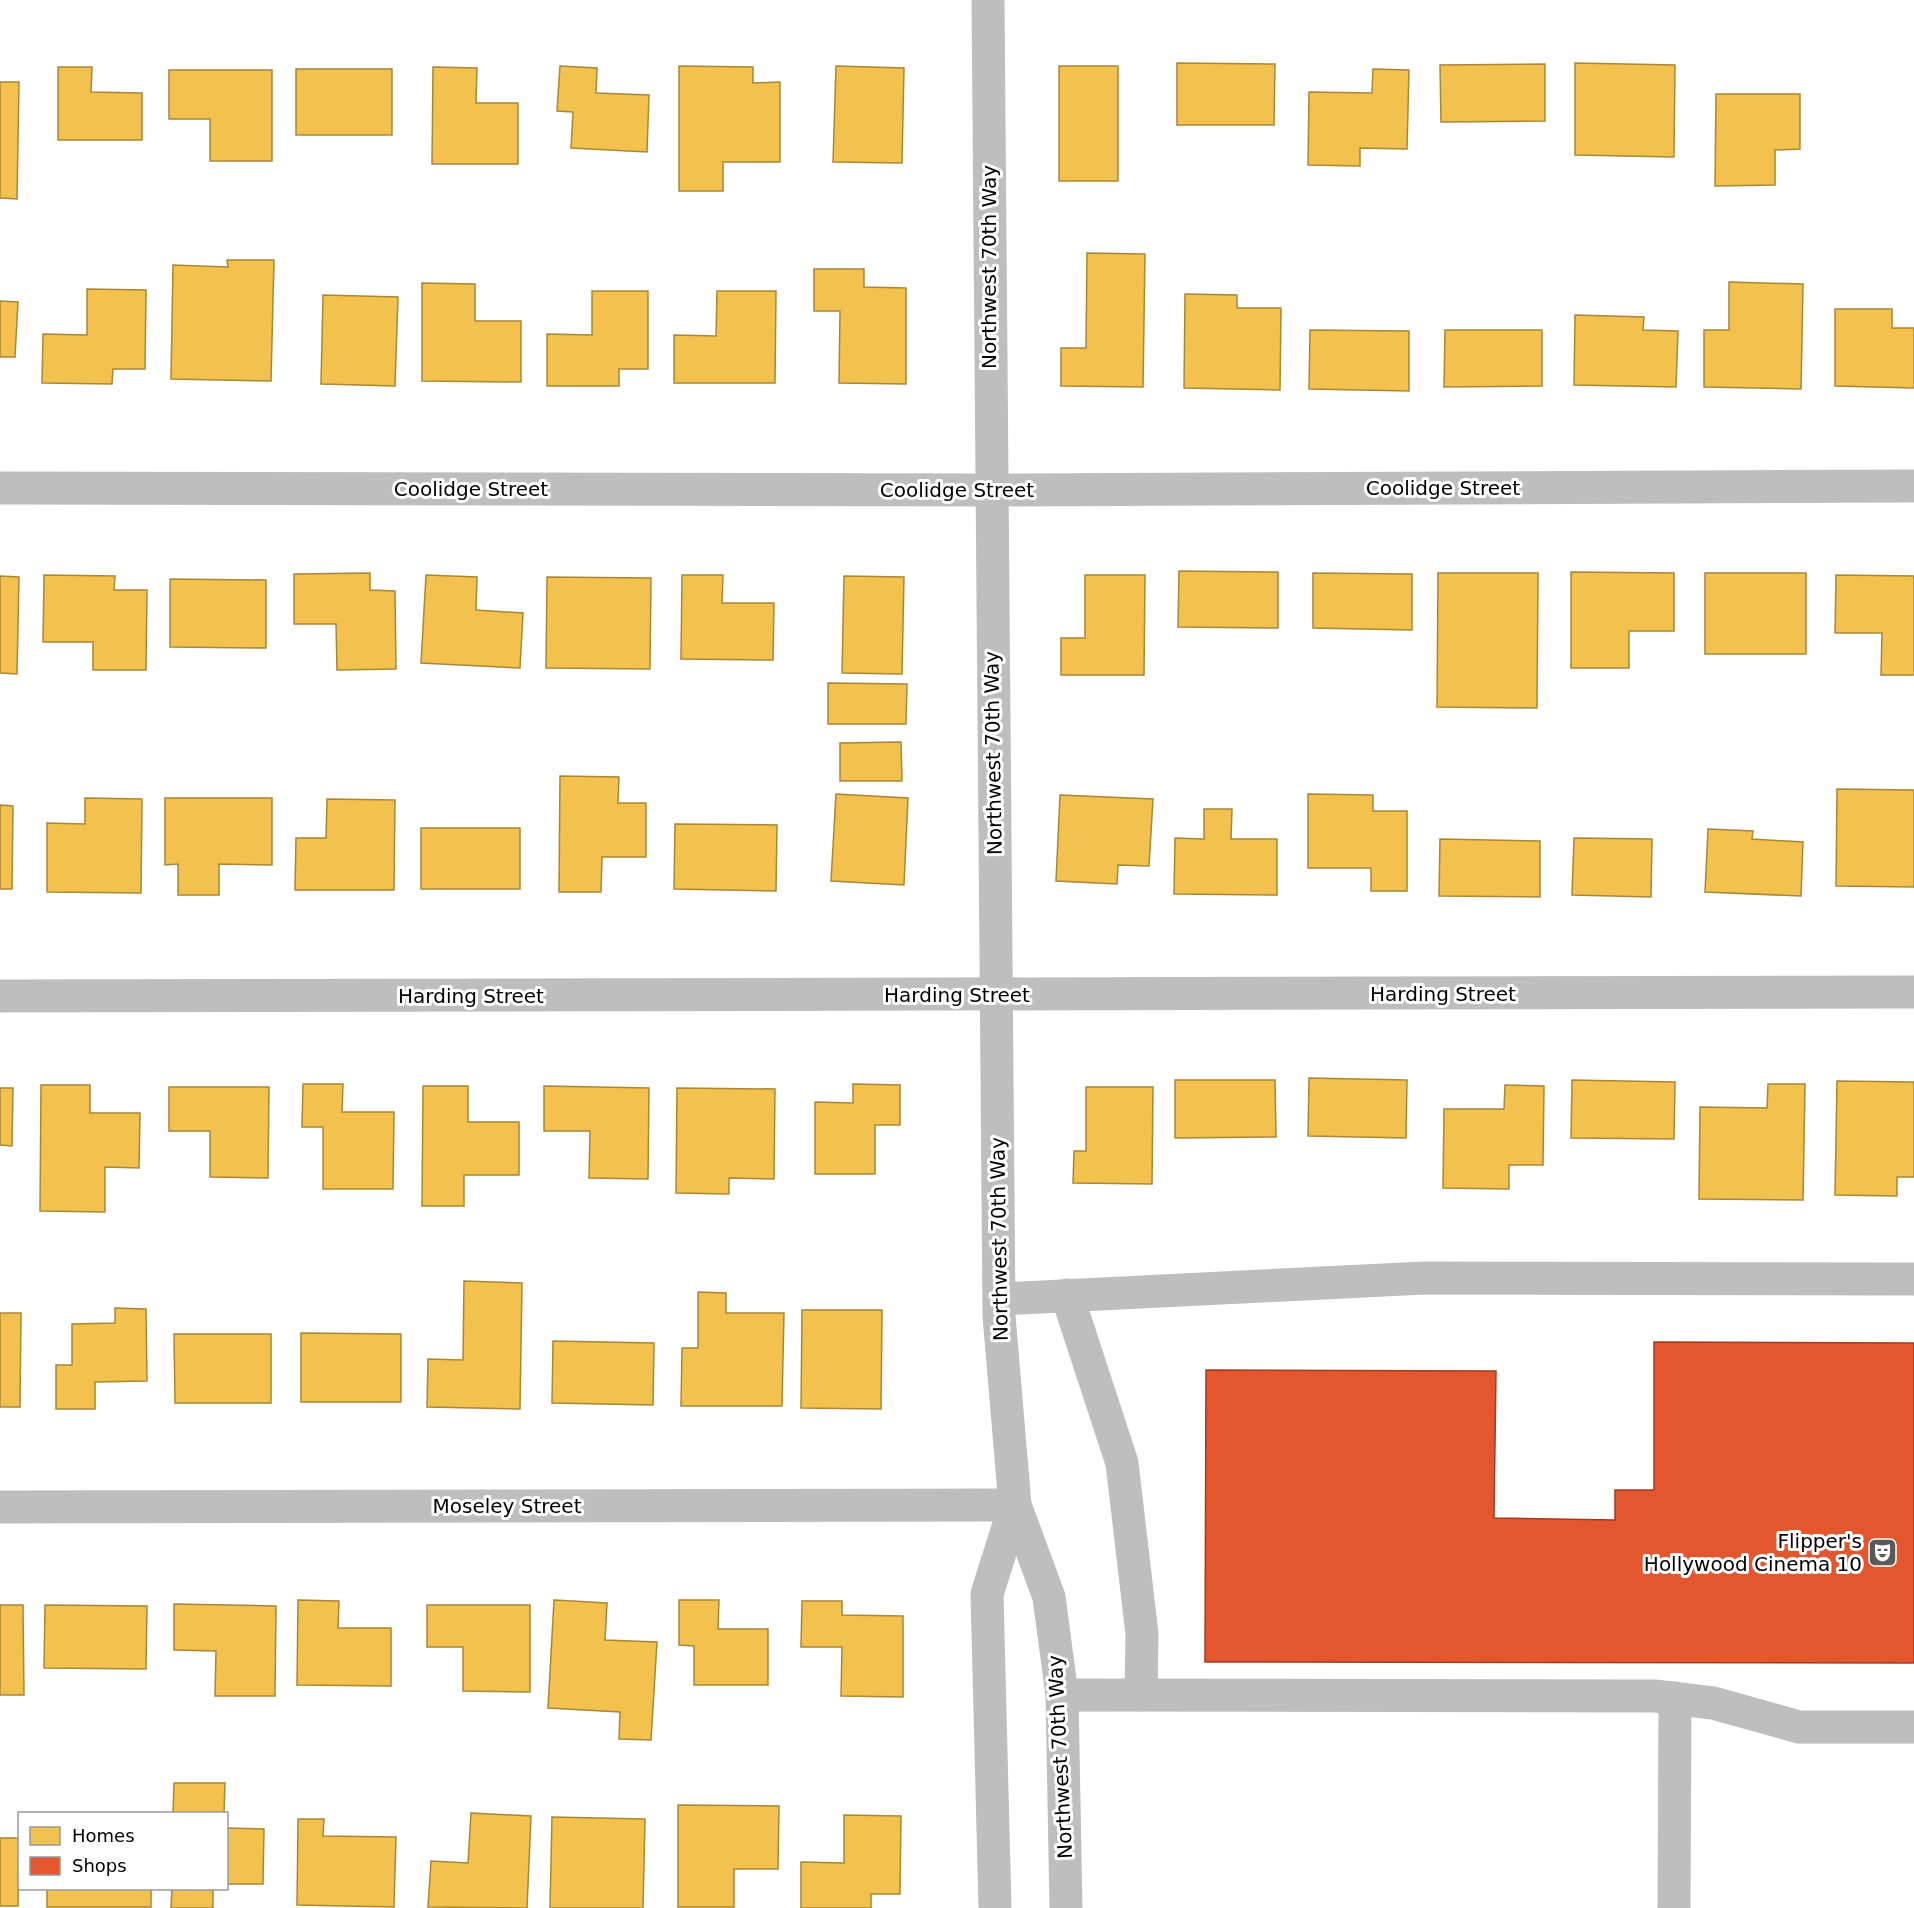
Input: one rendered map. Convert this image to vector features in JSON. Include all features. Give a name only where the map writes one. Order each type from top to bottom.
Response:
[{"type":"street","name":"Northwest 70th Way","points":[[987,0],[999,1299],[1015,1505],[1049,1597],[1062,1695],[1066,1908]]},
{"type":"street","name":"Coolidge Street","points":[[0,488],[990,490],[1914,486]]},
{"type":"street","name":"Harding Street","points":[[0,996],[1914,992]]},
{"type":"street","points":[[999,1299],[1424,1278],[1914,1279]]},
{"type":"street","points":[[1067,1296],[1122,1463],[1142,1634],[1141,1695]]},
{"type":"street","name":"Northwest 70th Way","points":[[995,1908],[987,1594],[1015,1505]]},
{"type":"street","name":"Moseley Street","points":[[0,1507],[1015,1505]]},
{"type":"street","points":[[1062,1695],[1675,1698],[1713,1703],[1799,1728],[1914,1727]]},
{"type":"street","points":[[1674,1908],[1675,1698]]},
{"type":"building: Homes","points":[[1177,63],[1275,64],[1274,125],[1177,125]]},
{"type":"building: Homes","points":[[1575,63],[1675,65],[1674,157],[1575,155]]},
{"type":"building: Homes","points":[[1545,64],[1545,121],[1441,122],[1440,65]]},
{"type":"building: Homes","points":[[560,66],[597,68],[596,93],[649,95],[647,152],[571,148],[573,112],[557,111]]},
{"type":"building: Homes","points":[[679,66],[753,67],[753,83],[780,82],[780,162],[723,162],[723,191],[679,191]]},
{"type":"building: Homes","points":[[836,66],[904,68],[902,163],[833,162]]},
{"type":"building: Homes","points":[[1059,66],[1118,66],[1118,181],[1059,181]]},
{"type":"building: Homes","points":[[58,67],[92,67],[91,92],[142,93],[142,140],[58,140]]},
{"type":"building: Homes","points":[[433,67],[477,68],[476,103],[518,103],[518,164],[432,164]]},
{"type":"building: Homes","points":[[296,69],[392,69],[392,135],[296,135]]},
{"type":"building: Homes","points":[[1373,69],[1409,70],[1407,149],[1360,148],[1360,166],[1308,165],[1309,92],[1372,93]]},
{"type":"building: Homes","points":[[169,70],[272,70],[272,161],[210,161],[210,119],[169,119]]},
{"type":"building: Homes","points":[[0,82],[19,82],[17,199],[0,198]]},
{"type":"building: Homes","points":[[1716,94],[1800,94],[1800,149],[1775,150],[1775,185],[1715,186]]},
{"type":"building: Homes","points":[[1087,253],[1145,254],[1143,387],[1061,386],[1061,348],[1086,348]]},
{"type":"building: Homes","points":[[227,260],[274,260],[271,381],[171,379],[173,265],[228,267]]},
{"type":"building: Homes","points":[[814,269],[864,269],[864,287],[906,288],[906,384],[839,383],[840,311],[814,311]]},
{"type":"building: Homes","points":[[1729,282],[1803,284],[1801,389],[1704,387],[1704,330],[1729,330]]},
{"type":"building: Homes","points":[[422,283],[475,284],[475,321],[521,321],[521,382],[422,381]]},
{"type":"building: Homes","points":[[87,289],[146,290],[145,369],[113,369],[112,384],[42,383],[43,334],[87,335]]},
{"type":"building: Homes","points":[[592,291],[648,291],[648,369],[619,369],[619,386],[547,386],[547,334],[592,335]]},
{"type":"building: Homes","points":[[717,291],[776,291],[775,383],[674,383],[674,335],[716,336]]},
{"type":"building: Homes","points":[[1185,294],[1237,295],[1237,308],[1281,308],[1280,390],[1184,388]]},
{"type":"building: Homes","points":[[323,295],[398,297],[395,386],[321,384]]},
{"type":"building: Homes","points":[[0,301],[18,302],[15,357],[0,357]]},
{"type":"building: Homes","points":[[1835,309],[1892,309],[1892,328],[1914,328],[1914,388],[1835,386]]},
{"type":"building: Homes","points":[[1575,315],[1644,317],[1643,330],[1678,331],[1676,387],[1574,385]]},
{"type":"building: Homes","points":[[1310,330],[1409,331],[1409,391],[1309,389]]},
{"type":"building: Homes","points":[[1445,330],[1542,330],[1542,386],[1444,387]]},
{"type":"building: Homes","points":[[1179,571],[1278,572],[1278,628],[1178,627]]},
{"type":"building: Homes","points":[[1571,572],[1674,573],[1674,631],[1629,631],[1629,668],[1571,668]]},
{"type":"building: Homes","points":[[370,573],[370,590],[395,591],[396,669],[337,670],[336,624],[294,624],[294,574]]},
{"type":"building: Homes","points":[[1313,573],[1412,574],[1412,630],[1313,628]]},
{"type":"building: Homes","points":[[1438,573],[1538,573],[1537,708],[1437,707]]},
{"type":"building: Homes","points":[[1705,573],[1806,573],[1806,654],[1705,654]]},
{"type":"building: Homes","points":[[44,575],[115,576],[114,590],[147,590],[146,670],[93,670],[93,642],[43,642]]},
{"type":"building: Homes","points":[[426,575],[477,577],[476,610],[523,613],[520,668],[421,663]]},
{"type":"building: Homes","points":[[682,575],[723,575],[722,603],[774,603],[773,660],[681,659]]},
{"type":"building: Homes","points":[[1085,575],[1145,575],[1144,675],[1061,675],[1061,638],[1085,638]]},
{"type":"building: Homes","points":[[1836,575],[1914,576],[1914,675],[1881,675],[1882,633],[1835,633]]},
{"type":"building: Homes","points":[[0,576],[19,577],[17,674],[0,673]]},
{"type":"building: Homes","points":[[844,576],[904,577],[902,674],[842,673]]},
{"type":"building: Homes","points":[[547,577],[651,578],[650,669],[546,668]]},
{"type":"building: Homes","points":[[170,579],[266,580],[266,648],[170,647]]},
{"type":"building: Homes","points":[[828,683],[907,684],[906,724],[828,724]]},
{"type":"building: Homes","points":[[901,742],[902,781],[840,781],[840,743]]},
{"type":"building: Homes","points":[[560,776],[619,777],[618,803],[646,803],[646,857],[602,857],[601,892],[559,892]]},
{"type":"building: Homes","points":[[1837,789],[1914,790],[1914,887],[1836,886]]},
{"type":"building: Homes","points":[[836,794],[908,798],[904,885],[831,881]]},
{"type":"building: Homes","points":[[1308,794],[1373,795],[1373,811],[1407,811],[1407,891],[1371,891],[1371,868],[1308,868]]},
{"type":"building: Homes","points":[[1060,795],[1153,799],[1149,866],[1118,865],[1117,884],[1056,881]]},
{"type":"building: Homes","points":[[85,798],[142,799],[141,893],[47,892],[47,823],[85,824]]},
{"type":"building: Homes","points":[[165,798],[272,798],[272,865],[219,864],[219,895],[178,895],[178,864],[165,865]]},
{"type":"building: Homes","points":[[327,799],[395,800],[394,890],[295,890],[296,838],[326,838]]},
{"type":"building: Homes","points":[[0,805],[13,806],[12,889],[0,889]]},
{"type":"building: Homes","points":[[1204,809],[1232,809],[1231,839],[1277,839],[1277,895],[1174,894],[1175,838],[1204,839]]},
{"type":"building: Homes","points":[[675,824],[777,825],[776,891],[674,889]]},
{"type":"building: Homes","points":[[421,828],[520,828],[520,889],[421,889]]},
{"type":"building: Homes","points":[[1708,829],[1753,831],[1752,839],[1803,842],[1801,896],[1705,892]]},
{"type":"building: Homes","points":[[1574,838],[1652,839],[1651,897],[1572,895]]},
{"type":"building: Homes","points":[[1440,839],[1540,841],[1540,897],[1439,896]]},
{"type":"building: Homes","points":[[1309,1078],[1407,1080],[1406,1138],[1308,1136]]},
{"type":"building: Homes","points":[[1175,1080],[1275,1080],[1276,1137],[1175,1138]]},
{"type":"building: Homes","points":[[1572,1080],[1675,1082],[1674,1139],[1571,1138]]},
{"type":"building: Homes","points":[[1837,1081],[1914,1082],[1914,1177],[1897,1177],[1897,1196],[1835,1195]]},
{"type":"building: Homes","points":[[303,1084],[343,1084],[342,1112],[394,1112],[393,1189],[323,1189],[323,1127],[302,1127]]},
{"type":"building: Homes","points":[[853,1084],[900,1085],[900,1125],[875,1125],[875,1174],[815,1174],[815,1102],[853,1103]]},
{"type":"building: Homes","points":[[1768,1084],[1805,1084],[1803,1200],[1699,1199],[1700,1107],[1767,1108]]},
{"type":"building: Homes","points":[[41,1085],[90,1085],[90,1113],[140,1113],[139,1168],[105,1167],[105,1212],[40,1211]]},
{"type":"building: Homes","points":[[1505,1085],[1544,1086],[1543,1165],[1509,1165],[1509,1189],[1443,1188],[1444,1109],[1504,1109]]},
{"type":"building: Homes","points":[[423,1086],[468,1086],[468,1122],[519,1122],[519,1175],[464,1175],[464,1206],[422,1206]]},
{"type":"building: Homes","points":[[544,1086],[649,1088],[648,1179],[589,1178],[590,1131],[544,1131]]},
{"type":"building: Homes","points":[[169,1087],[269,1087],[268,1178],[210,1177],[210,1131],[169,1131]]},
{"type":"building: Homes","points":[[1086,1087],[1153,1087],[1152,1184],[1073,1183],[1074,1151],[1086,1151]]},
{"type":"building: Homes","points":[[0,1088],[13,1088],[12,1146],[0,1145]]},
{"type":"building: Homes","points":[[677,1088],[775,1089],[774,1179],[729,1178],[729,1194],[676,1193]]},
{"type":"building: Homes","points":[[464,1281],[522,1283],[520,1409],[427,1407],[428,1359],[463,1360]]},
{"type":"building: Homes","points":[[698,1292],[726,1293],[726,1313],[784,1313],[782,1406],[681,1406],[682,1348],[698,1348]]},
{"type":"building: Homes","points":[[115,1308],[146,1309],[147,1381],[95,1382],[95,1409],[56,1409],[56,1365],[72,1365],[72,1324],[115,1323]]},
{"type":"building: Homes","points":[[802,1310],[882,1310],[881,1409],[801,1408]]},
{"type":"building: Homes","points":[[0,1313],[21,1313],[20,1407],[0,1407]]},
{"type":"building: Homes","points":[[301,1333],[401,1334],[401,1402],[301,1402]]},
{"type":"building: Homes","points":[[174,1334],[271,1334],[271,1403],[175,1403]]},
{"type":"building: Homes","points":[[553,1341],[654,1343],[653,1405],[552,1403]]},
{"type":"building: Homes","points":[[298,1600],[339,1601],[338,1628],[391,1628],[391,1686],[297,1685]]},
{"type":"building: Homes","points":[[554,1600],[607,1603],[605,1640],[657,1642],[651,1740],[619,1739],[620,1712],[548,1708]]},
{"type":"building: Homes","points":[[679,1600],[719,1600],[718,1629],[768,1629],[768,1685],[694,1685],[694,1646],[679,1645]]},
{"type":"building: Homes","points":[[802,1601],[842,1601],[842,1615],[903,1616],[903,1697],[841,1696],[842,1647],[801,1647]]},
{"type":"building: Homes","points":[[174,1604],[276,1606],[275,1696],[215,1696],[216,1651],[174,1650]]},
{"type":"building: Homes","points":[[0,1605],[23,1605],[24,1695],[0,1695]]},
{"type":"building: Homes","points":[[45,1605],[147,1606],[146,1669],[44,1668]]},
{"type":"building: Homes","points":[[427,1605],[530,1605],[530,1692],[463,1691],[463,1647],[427,1647]]},
{"type":"building: Homes","points":[[174,1783],[225,1783],[224,1812],[173,1812]]},
{"type":"building: Homes","points":[[678,1805],[779,1806],[778,1869],[734,1869],[734,1907],[678,1907]]},
{"type":"building: Homes","points":[[471,1813],[531,1816],[527,1908],[428,1907],[431,1861],[468,1863]]},
{"type":"building: Homes","points":[[844,1815],[901,1816],[900,1894],[871,1894],[871,1908],[801,1908],[801,1862],[844,1863]]},
{"type":"building: Homes","points":[[552,1817],[645,1819],[643,1908],[550,1908]]},
{"type":"building: Homes","points":[[298,1819],[324,1819],[323,1836],[396,1837],[394,1907],[297,1905]]},
{"type":"building: Homes","points":[[228,1828],[264,1829],[263,1884],[228,1884]]},
{"type":"building: Homes","points":[[0,1838],[18,1838],[18,1906],[0,1906]]},
{"type":"building: Homes","points":[[47,1890],[151,1890],[151,1907],[47,1907]]},
{"type":"building: Homes","points":[[172,1890],[213,1890],[213,1908],[171,1908]]},
{"type":"building: Shops","points":[[1654,1342],[1914,1343],[1914,1663],[1205,1662],[1206,1370],[1496,1371],[1494,1518],[1615,1520],[1615,1490],[1654,1490]]},
{"type":"place","name":"Flipper's Hollywood Cinema 10","points":[[1883,1553]]}]
